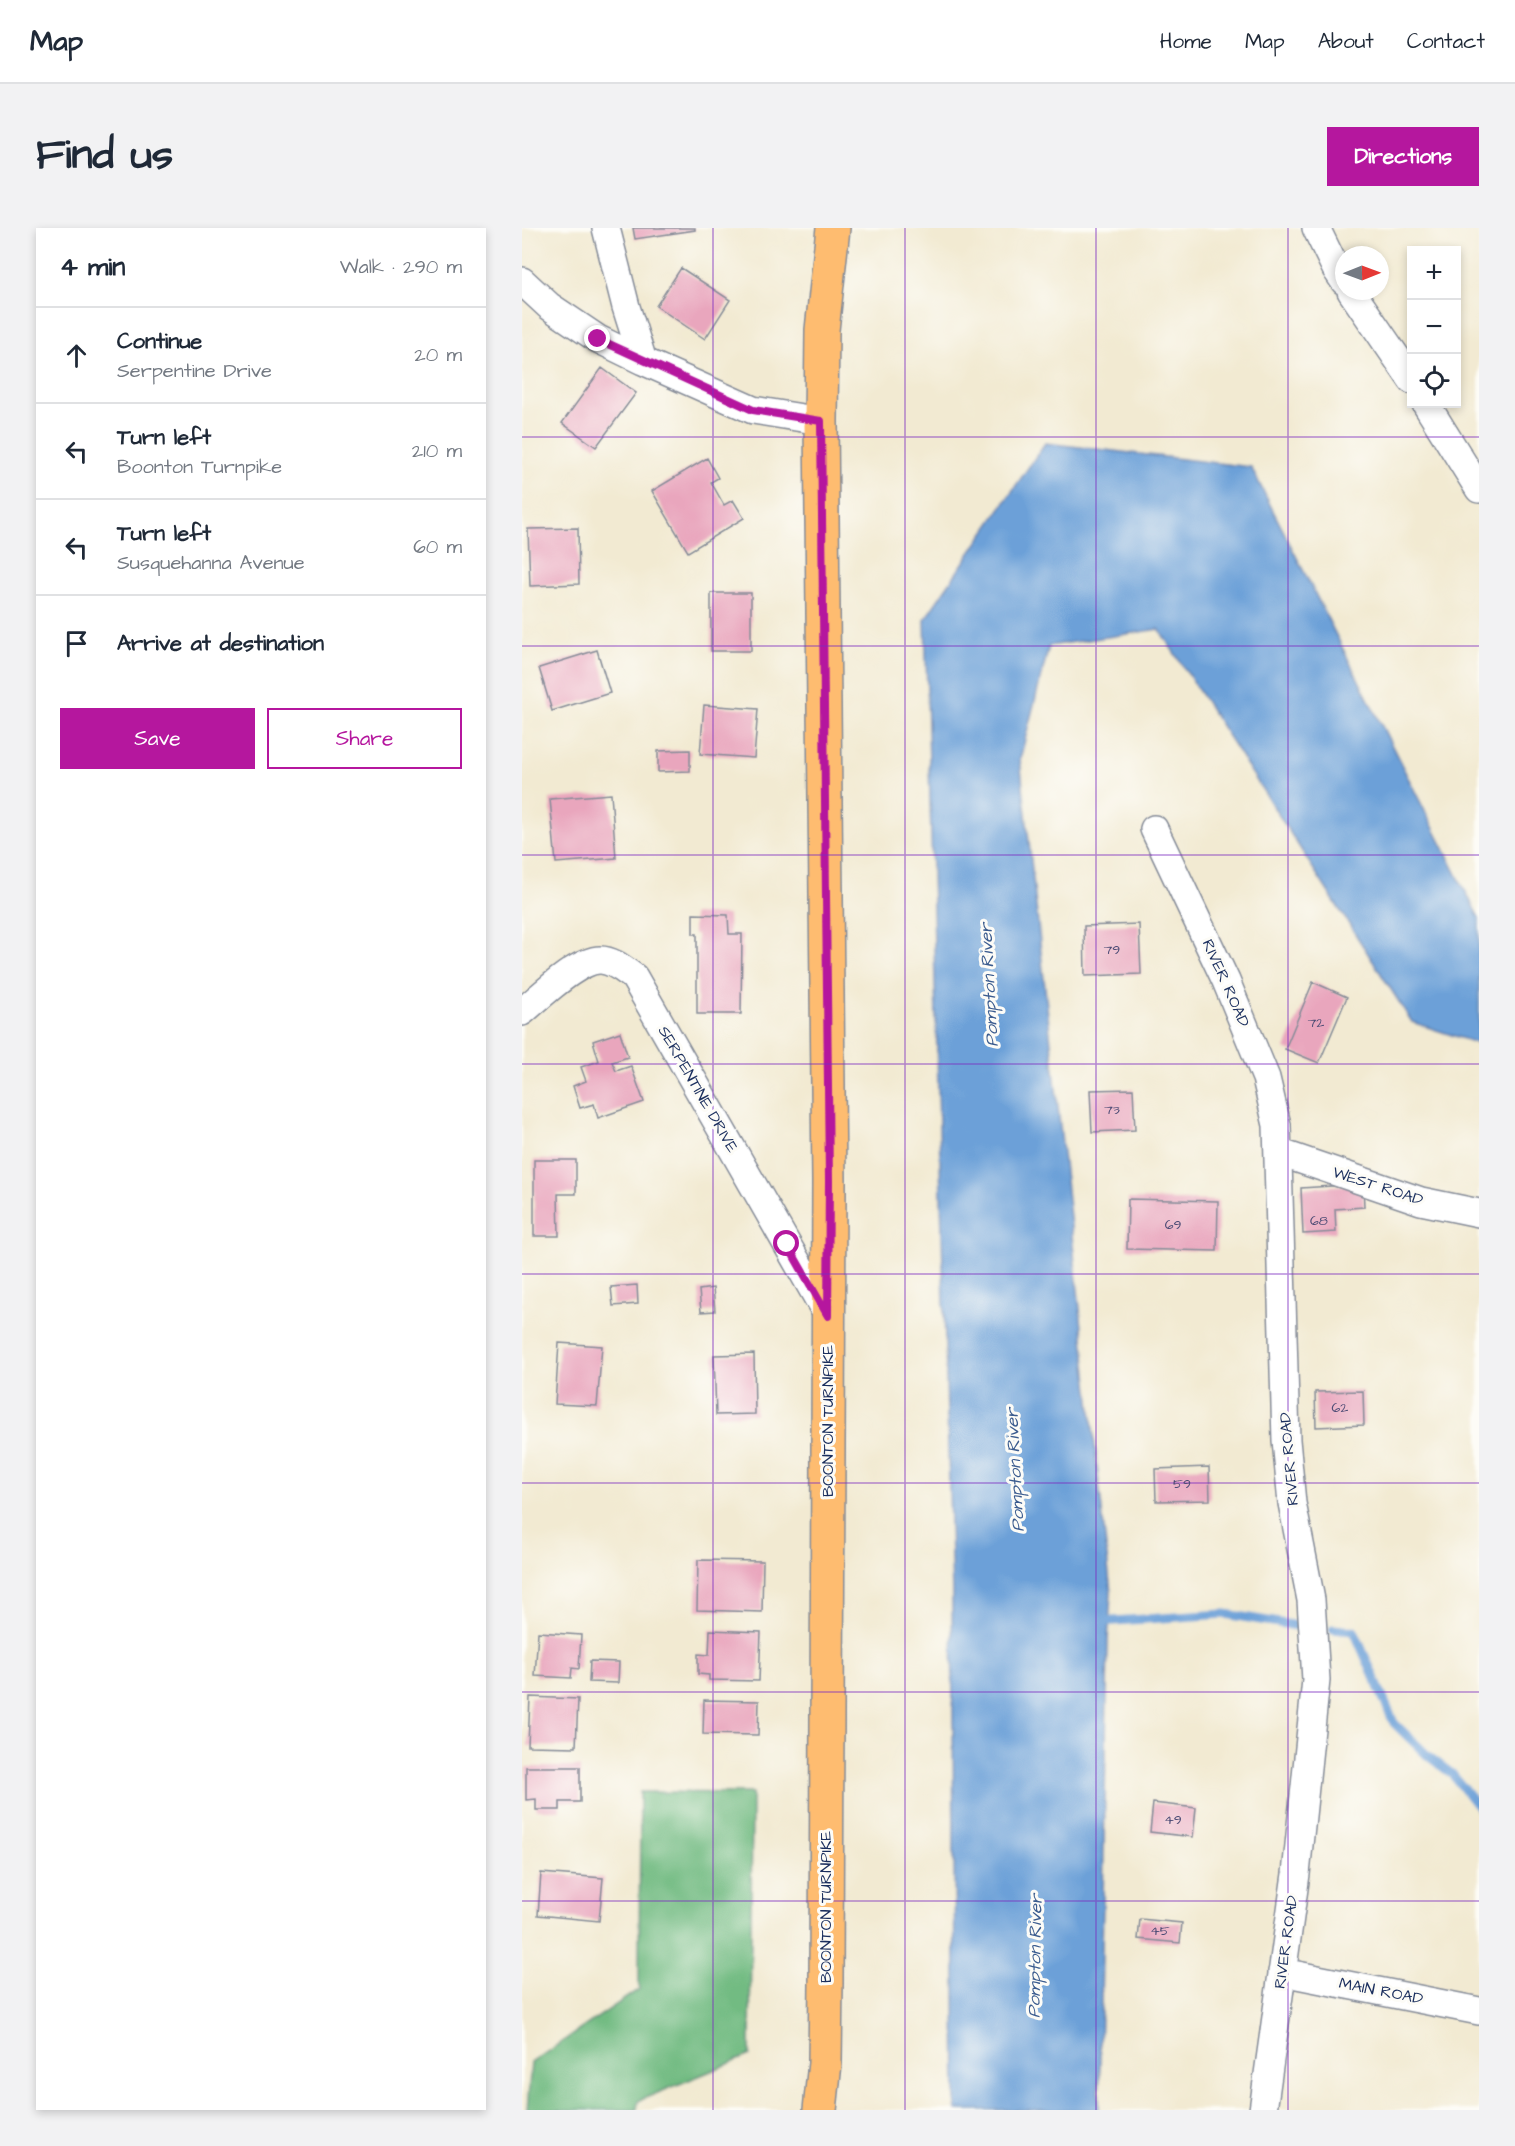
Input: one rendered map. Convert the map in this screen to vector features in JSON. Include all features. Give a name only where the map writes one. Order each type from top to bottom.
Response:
[{"type":"main road","name":"BOONTON TURNPIKE","points":[[820,2110],[825,2063],[826,1983],[829,1158],[821,421],[822,330],[833,228]]},
{"type":"street","points":[[606,228],[626,307],[643,361]]},
{"type":"street","points":[[1316,228],[1335,267]]},
{"type":"street","points":[[522,281],[549,306],[598,339],[643,361],[753,410],[821,421]]},
{"type":"street","points":[[1357,300],[1407,373]]},
{"type":"street","points":[[1428,408],[1479,489]]},
{"type":"street","name":"RIVER ROAD","points":[[1154,829],[1226,981],[1266,1078],[1277,1125],[1286,1440],[1292,1503],[1311,1600],[1316,1680],[1296,1874],[1263,2110]]},
{"type":"street","name":"SERPENTINE DRIVE","points":[[522,1012],[579,966],[600,960],[617,965],[634,977],[828,1316]]},
{"type":"street","name":"WEST ROAD","points":[[1278,1152],[1421,1201],[1479,1213]]},
{"type":"street","name":"MAIN ROAD","points":[[1282,1972],[1479,2011]]},
{"type":"green space","points":[[640,1792],[752,1793],[750,2055],[638,2101],[637,2110],[527,2110],[531,2063],[639,1989]]},
{"type":"water","name":"Pompton River","points":[[1045,443],[1251,467],[1479,918],[1479,1044],[1412,1022],[1159,629],[1049,646],[1020,759],[1111,1593],[1108,1641],[1099,2110],[956,2110],[952,1595],[925,619]]},
{"type":"building","points":[[633,228],[695,228],[695,230],[635,239]]},
{"type":"building","points":[[681,268],[730,300],[705,339],[656,306]]},
{"type":"building","points":[[602,368],[636,393],[596,447],[562,423]]},
{"type":"building","points":[[707,458],[718,478],[711,482],[724,505],[733,500],[744,518],[688,552],[652,491]]},
{"type":"building","points":[[578,528],[579,584],[530,586],[528,529]]},
{"type":"building","points":[[711,593],[751,593],[751,651],[711,651]]},
{"type":"building","points":[[597,650],[610,693],[552,711],[539,668]]},
{"type":"building","points":[[704,705],[758,709],[754,758],[700,754]]},
{"type":"building","points":[[690,750],[690,771],[658,772],[658,751]]},
{"type":"building","points":[[611,794],[616,858],[556,863],[550,799]]},
{"type":"building","points":[[693,914],[728,915],[729,934],[742,934],[741,1014],[697,1014],[697,934],[693,934]]},
{"type":"building","points":[[1139,924],[1141,974],[1085,976],[1084,926]]},
{"type":"building","points":[[1313,982],[1347,997],[1319,1063],[1285,1049]]},
{"type":"building","points":[[620,1032],[628,1057],[612,1062],[616,1071],[631,1066],[644,1102],[598,1118],[594,1104],[580,1108],[573,1086],[586,1081],[581,1067],[599,1061],[593,1041]]},
{"type":"building","points":[[1133,1089],[1135,1130],[1092,1132],[1090,1090]]},
{"type":"building","points":[[534,1160],[576,1160],[576,1194],[558,1194],[559,1236],[534,1236]]},
{"type":"building","points":[[1363,1184],[1364,1207],[1335,1209],[1336,1232],[1303,1234],[1301,1188]]},
{"type":"building","points":[[1128,1199],[1218,1201],[1217,1251],[1127,1249]]},
{"type":"building","points":[[637,1285],[638,1304],[613,1306],[611,1287]]},
{"type":"building","points":[[713,1288],[715,1311],[701,1312],[699,1290]]},
{"type":"building","points":[[559,1343],[602,1346],[597,1406],[555,1404]]},
{"type":"building","points":[[754,1354],[755,1414],[716,1415],[714,1355]]},
{"type":"building","points":[[1363,1391],[1364,1425],[1316,1427],[1315,1392]]},
{"type":"building","points":[[1209,1467],[1210,1500],[1156,1501],[1155,1469]]},
{"type":"building","points":[[698,1560],[763,1561],[762,1612],[697,1610]]},
{"type":"building","points":[[710,1630],[761,1632],[759,1681],[709,1680],[709,1675],[698,1674],[698,1654],[709,1655]]},
{"type":"building","points":[[538,1632],[581,1635],[579,1669],[572,1668],[571,1678],[535,1676]]},
{"type":"building","points":[[590,1661],[619,1662],[618,1683],[589,1682]]},
{"type":"building","points":[[530,1697],[578,1699],[576,1747],[528,1746]]},
{"type":"building","points":[[704,1700],[759,1701],[758,1735],[703,1734]]},
{"type":"building","points":[[526,1767],[580,1767],[580,1802],[560,1802],[560,1810],[536,1810],[536,1799],[526,1800]]},
{"type":"building","points":[[1153,1803],[1196,1808],[1193,1837],[1150,1832]]},
{"type":"building","points":[[541,1873],[603,1878],[599,1921],[538,1915]]},
{"type":"building","points":[[1140,1919],[1182,1923],[1180,1943],[1138,1939]]},
{"type":"waterway","points":[[1097,1622],[1225,1614],[1297,1626]]},
{"type":"waterway","points":[[1333,1629],[1354,1631],[1394,1723],[1428,1756],[1452,1774],[1479,1808]]},
{"type":"route","points":[[598,339],[753,410],[821,421],[829,1181],[828,1316],[787,1244]]}]
